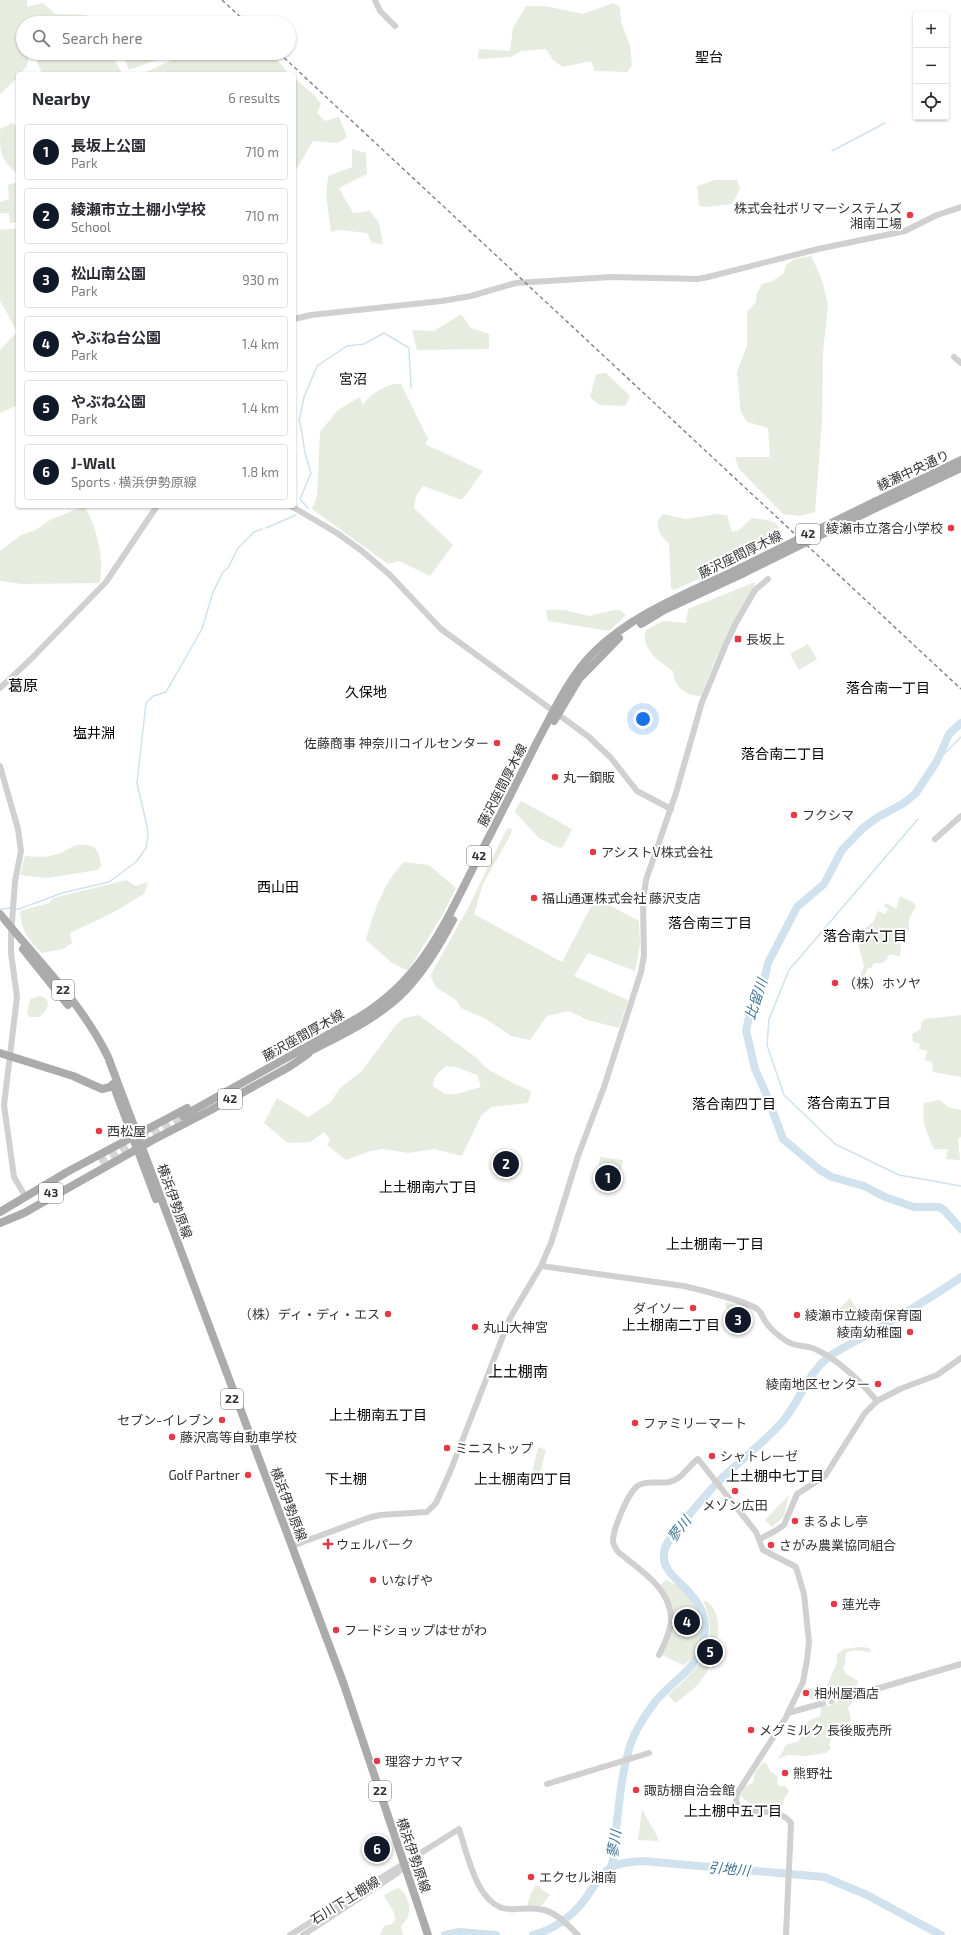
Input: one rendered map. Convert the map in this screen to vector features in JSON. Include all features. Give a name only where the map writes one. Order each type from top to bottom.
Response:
[{"type":"main road","name":"綾瀬中央通り","points":[[875,505],[961,460]]},
{"type":"main road","name":"綾瀬中央通り","points":[[875,505],[961,468]]},
{"type":"main road","name":"藤沢座間厚木線","points":[[184,1118],[384,1008],[405,991],[425,966],[441,942],[556,712],[566,688],[584,664],[606,642],[626,627],[659,607],[743,570],[875,505]]},
{"type":"main road","name":"横浜伊勢原線","points":[[0,914],[12,932]]},
{"type":"main road","name":"横浜伊勢原線","points":[[0,922],[12,932],[47,970],[91,1027],[105,1051],[135,1137],[343,1682],[426,1935]]},
{"type":"main road","name":"42","points":[[135,1137],[288,1053],[315,1045]]},
{"type":"main road","name":"42","points":[[140,1148],[289,1067],[315,1045]]},
{"type":"main road","points":[[0,1053],[73,1076],[102,1089],[116,1085]]},
{"type":"main road","points":[[0,1212],[25,1196],[135,1137]]},
{"type":"main road","name":"横浜伊勢原線","points":[[140,1148],[317,1623],[404,1865]]},
{"type":"main road","points":[[0,1222],[24,1212],[140,1148]]},
{"type":"main road","name":"43","points":[[0,1215],[100,1163],[0,1222]]},
{"type":"street","points":[[375,0],[380,11],[395,26]]},
{"type":"street","points":[[296,319],[311,315],[442,301],[471,296],[516,283],[611,277],[691,279],[708,277],[818,249],[905,231],[937,215],[961,207]]},
{"type":"street","points":[[954,357],[961,363]]},
{"type":"street","points":[[0,688],[30,660],[106,582],[156,508]]},
{"type":"street","points":[[294,508],[342,536],[362,551],[390,576],[441,629],[556,712],[601,747],[637,791],[671,809]]},
{"type":"street","points":[[292,1546],[368,1518],[380,1515],[422,1513],[434,1507],[450,1472],[510,1318],[541,1266],[556,1230],[585,1134],[604,1087],[641,972],[644,946],[642,914],[644,893],[671,809],[702,702],[726,644],[755,590],[768,579]]},
{"type":"street","points":[[0,766],[20,840],[21,851],[15,881],[11,953],[16,997],[4,1098],[4,1112],[14,1177],[25,1196]]},
{"type":"street","points":[[935,839],[961,816]]},
{"type":"street","points":[[541,1266],[703,1290],[756,1307],[761,1312],[766,1322],[782,1338],[790,1343],[811,1347],[823,1353],[849,1372],[877,1401]]},
{"type":"street","points":[[760,1539],[784,1525],[797,1494],[825,1476],[865,1413],[877,1401],[900,1389],[938,1375],[961,1358]]},
{"type":"street","points":[[659,1655],[670,1625],[668,1607],[661,1592],[652,1580],[616,1549],[613,1539],[631,1492],[637,1486],[650,1482],[664,1483],[676,1479],[682,1476],[698,1459],[754,1529],[765,1552],[796,1568],[804,1594],[809,1644],[808,1660],[803,1682],[788,1713],[738,1792],[735,1801],[741,1809],[764,1810],[790,1821],[792,1826],[786,1935]]},
{"type":"street","points":[[876,1689],[961,1664]]},
{"type":"street","points":[[788,1713],[820,1704]]},
{"type":"street","points":[[547,1784],[649,1753]]},
{"type":"street","points":[[404,1865],[459,1829],[480,1888],[492,1901],[508,1910],[542,1909],[558,1916],[578,1935]]},
{"type":"street","name":"石川下土棚線","points":[[290,1935],[404,1865]]},
{"type":"street","name":"石川下土棚線","points":[[303,1935],[404,1865]]},
{"type":"shaded area","points":[[0,0],[27,0],[27,7],[43,3],[55,14],[87,16],[16,16],[16,60],[28,60],[27,66],[22,72],[16,72],[16,79],[0,94]]},
{"type":"shaded area","points":[[613,3],[620,7],[621,21],[630,46],[632,65],[627,72],[595,71],[591,61],[563,67],[553,60],[546,49],[521,51],[511,57],[478,59],[479,49],[510,51],[513,28],[526,6],[545,6],[583,14]]},
{"type":"shaded area","points":[[37,60],[115,60],[121,72],[41,72]]},
{"type":"shaded area","points":[[125,60],[157,60],[129,70]]},
{"type":"shaded area","points":[[172,60],[277,60],[287,72],[146,72]]},
{"type":"shaded area","points":[[296,80],[314,95],[321,104],[317,113],[325,121],[339,117],[347,137],[338,143],[313,141],[296,170]]},
{"type":"shaded area","points":[[12,123],[16,126],[16,173],[7,164],[2,155],[0,145],[0,129]]},
{"type":"shaded area","points":[[352,149],[366,153],[367,174],[339,188],[353,213],[370,211],[379,223],[383,244],[372,243],[367,233],[340,230],[331,232],[326,194],[328,176],[352,167]]},
{"type":"shaded area","points":[[715,180],[737,180],[740,189],[732,204],[706,207],[699,206],[697,186]]},
{"type":"shaded area","points":[[16,183],[16,222],[10,223],[9,213],[0,213],[0,202],[9,199],[8,185]]},
{"type":"shaded area","points":[[16,228],[16,330],[0,300],[0,230]]},
{"type":"shaded area","points":[[811,256],[821,277],[828,304],[823,353],[822,421],[815,512],[800,516],[783,514],[739,469],[735,457],[770,457],[768,428],[747,422],[741,412],[737,372],[747,345],[747,312],[756,302],[756,295],[762,284],[771,282],[783,274],[787,264],[795,259]]},
{"type":"shaded area","points":[[461,314],[471,328],[489,334],[489,349],[417,350],[412,330],[434,331]]},
{"type":"shaded area","points":[[16,333],[16,406],[0,413],[0,350]]},
{"type":"shaded area","points":[[606,373],[630,396],[625,406],[599,405],[590,397],[596,374]]},
{"type":"shaded area","points":[[393,384],[401,384],[428,439],[425,444],[483,471],[462,500],[423,486],[416,496],[414,508],[453,545],[430,576],[399,561],[388,564],[312,509],[317,496],[320,432],[338,410],[360,397],[363,405],[376,392]]},
{"type":"shaded area","points":[[79,508],[85,508],[92,522],[99,543],[101,575],[99,583],[22,584],[0,581],[0,551],[21,535],[36,530],[50,520]]},
{"type":"shaded area","points":[[663,514],[686,519],[717,514],[727,515],[732,532],[739,530],[752,518],[767,520],[779,526],[781,536],[710,574],[674,590],[671,588],[669,544],[660,534],[657,522]]},
{"type":"shaded area","points":[[755,582],[755,586],[716,658],[701,696],[695,696],[681,689],[675,681],[673,671],[657,659],[648,649],[645,637],[646,630],[663,621],[686,623],[688,609]]},
{"type":"shaded area","points":[[546,610],[564,610],[589,616],[614,610],[621,611],[626,615],[609,631],[548,621]]},
{"type":"shaded area","points":[[808,644],[817,659],[799,670],[790,654]]},
{"type":"shaded area","points":[[521,801],[572,829],[563,847],[559,848],[539,838],[516,813],[515,810]]},
{"type":"shaded area","points":[[510,828],[512,829],[511,834],[483,884],[474,914],[562,962],[594,901],[607,904],[639,921],[640,944],[635,971],[588,953],[574,976],[628,1000],[619,1028],[588,1020],[569,1011],[547,1016],[530,1040],[511,1036],[486,1019],[461,1008],[456,1000],[437,988],[430,976],[467,910],[506,830]]},
{"type":"shaded area","points":[[77,845],[88,845],[95,848],[99,855],[101,866],[98,870],[47,878],[20,875],[25,856],[51,856]]},
{"type":"shaded area","points":[[404,862],[429,865],[456,888],[444,912],[408,971],[391,962],[366,940],[380,898],[397,869]]},
{"type":"shaded area","points":[[126,880],[136,886],[148,882],[144,894],[112,913],[70,933],[72,943],[63,949],[42,953],[26,934],[22,924],[20,911],[49,903],[53,898]]},
{"type":"shaded area","points":[[900,896],[913,902],[916,906],[909,919],[909,930],[901,942],[900,957],[890,954],[884,962],[874,963],[871,968],[868,968],[862,984],[856,987],[854,983],[859,980],[864,966],[857,939],[860,932],[873,922],[878,911],[885,914],[888,909],[884,906],[886,903],[896,909]]},
{"type":"shaded area","points":[[39,996],[45,998],[48,1002],[47,1009],[40,1017],[30,1017],[27,1014],[30,999]]},
{"type":"shaded area","points":[[419,1015],[478,1059],[481,1064],[494,1073],[531,1091],[528,1103],[491,1107],[481,1116],[462,1156],[434,1149],[408,1153],[383,1149],[371,1151],[346,1160],[327,1145],[330,1139],[324,1132],[310,1142],[288,1143],[264,1123],[277,1098],[308,1117],[331,1102],[340,1088],[362,1071],[395,1026],[404,1018]],"holes":[[[446,1066],[456,1067],[477,1075],[481,1087],[456,1094],[445,1094],[433,1086],[435,1077],[443,1068]]]},
{"type":"shaded area","points":[[961,1015],[961,1077],[933,1072],[932,1062],[925,1060],[927,1051],[919,1049],[920,1044],[913,1042],[912,1034],[921,1029],[921,1023],[925,1019]]},
{"type":"shaded area","points":[[940,1100],[948,1107],[961,1110],[961,1137],[958,1138],[960,1160],[946,1159],[948,1149],[934,1149],[927,1132],[923,1115],[924,1103]]},
{"type":"shaded area","points":[[600,1157],[623,1160],[618,1187],[596,1183]]},
{"type":"shaded area","points":[[850,1298],[858,1311],[840,1322],[835,1313]]},
{"type":"shaded area","points":[[727,1302],[733,1304],[733,1313],[745,1314],[746,1326],[734,1329],[725,1304]]},
{"type":"shaded area","points":[[538,1447],[546,1450],[540,1474],[532,1473]]},
{"type":"shaded area","points":[[789,1495],[784,1516],[772,1527],[765,1520]]},
{"type":"shaded area","points":[[666,1580],[688,1592],[694,1600],[701,1620],[701,1641],[697,1651],[691,1659],[683,1665],[662,1655],[672,1625],[659,1586]]},
{"type":"shaded area","points":[[703,1600],[711,1606],[716,1614],[718,1625],[718,1636],[712,1660],[708,1670],[700,1682],[675,1703],[668,1695],[690,1675],[698,1665],[705,1654],[709,1642],[710,1630],[708,1616]]},
{"type":"shaded area","points":[[860,1647],[870,1648],[871,1652],[854,1650],[846,1653],[843,1668],[845,1673],[858,1681],[856,1691],[848,1695],[832,1696],[825,1699],[825,1705],[828,1706],[848,1699],[852,1700],[853,1702],[848,1707],[851,1719],[850,1722],[841,1722],[832,1737],[829,1745],[831,1748],[826,1753],[805,1756],[788,1755],[778,1759],[786,1745],[799,1741],[800,1736],[803,1736],[808,1721],[820,1716],[821,1711],[819,1696],[812,1700],[808,1696],[810,1693],[807,1688],[816,1688],[820,1692],[825,1690],[837,1663],[837,1654],[844,1649]]},
{"type":"shaded area","points":[[763,1762],[767,1764],[770,1771],[778,1777],[777,1783],[779,1786],[785,1786],[789,1791],[783,1801],[783,1806],[776,1811],[767,1807],[761,1807],[760,1803],[755,1806],[751,1805],[740,1795],[745,1786],[753,1783],[755,1772]]},
{"type":"shaded area","points":[[642,1809],[658,1838],[658,1841],[638,1840]]},
{"type":"shaded area","points":[[536,1885],[550,1895],[541,1906],[527,1906],[531,1893]]},
{"type":"shaded area","points":[[398,1888],[402,1890],[409,1904],[409,1913],[405,1922],[401,1926],[403,1935],[380,1935],[384,1926],[392,1924],[395,1919],[394,1913],[384,1895]]},
{"type":"waterway","points":[[832,151],[885,123]]},
{"type":"waterway","points":[[308,508],[300,499],[311,473],[305,453],[299,421],[304,397],[317,366],[347,346],[364,344],[384,333],[409,348],[411,388]]},
{"type":"waterway","points":[[266,528],[296,515]]},
{"type":"waterway","points":[[16,909],[62,893],[109,882],[136,862],[146,848],[148,836],[147,826],[137,783],[146,703],[153,696],[166,692],[202,629],[213,592],[223,572],[228,568],[238,548],[254,532],[262,529]]},
{"type":"waterway","name":"比留川","points":[[961,723],[949,734],[937,761],[916,793],[904,803],[878,817],[863,828],[842,850],[824,884],[797,907],[768,963],[764,980],[750,1013],[746,1030],[755,1069],[783,1139],[820,1170],[832,1177],[864,1186],[885,1197],[914,1207],[939,1207],[944,1210],[961,1229]]},
{"type":"waterway","points":[[937,761],[961,737]]},
{"type":"waterway","points":[[918,819],[789,970],[769,1019],[767,1045],[784,1095],[835,1144],[899,1175],[961,1186]]},
{"type":"waterway","points":[[0,909],[12,908]]},
{"type":"waterway","name":"蓼川","points":[[611,1867],[624,1769],[631,1743],[643,1719],[652,1706],[664,1692],[692,1666],[701,1649],[705,1630],[703,1614],[697,1602],[670,1573],[665,1564],[664,1553],[667,1543],[716,1484],[769,1436],[783,1421],[810,1378],[822,1363],[838,1351],[913,1308],[961,1277]]},
{"type":"waterway","name":"引地川","points":[[533,1935],[548,1930],[569,1917],[585,1899],[599,1879],[610,1868],[621,1863],[643,1861],[824,1877],[867,1895],[941,1935]]},
{"type":"waterway","name":"引地川","points":[[445,1935],[459,1932],[496,1935]]},
{"type":"tunnel","points":[[99,1161],[183,1116]]},
{"type":"tunnel","points":[[820,1704],[876,1689]]},
{"type":"railway","points":[[222,0],[239,16]]},
{"type":"railway","points":[[287,60],[961,689]]},
{"type":"place","name":"株式会社ポリマーシステムズ 湘南工場","points":[[910,215]]},
{"type":"place","name":"綾瀬市立落合小学校","points":[[951,528]]},
{"type":"place","name":"長坂上","points":[[738,639]]},
{"type":"place","name":"佐藤商事 神奈川コイルセンター","points":[[497,743]]},
{"type":"place","name":"丸一鋼販","points":[[555,777]]},
{"type":"place","name":"フクシマ","points":[[794,815]]},
{"type":"place","name":"アシストV株式会社","points":[[593,852]]},
{"type":"place","name":"福山通運株式会社 藤沢支店","points":[[534,898]]},
{"type":"place","name":"（株）ホソヤ","points":[[835,983]]},
{"type":"place","name":"西松屋","points":[[99,1131]]},
{"type":"place","name":"綾瀬市立土棚小学校","points":[[506,1164]]},
{"type":"place","name":"長坂上公園","points":[[608,1178]]},
{"type":"place","name":"ダイソー","points":[[693,1308]]},
{"type":"place","name":"（株）ディ・ディ・エス","points":[[388,1314]]},
{"type":"place","name":"綾瀬市立綾南保育園","points":[[797,1315]]},
{"type":"place","name":"松山南公園","points":[[738,1320]]},
{"type":"place","name":"丸山大神宮","points":[[475,1327]]},
{"type":"place","name":"綾南幼稚園","points":[[910,1332]]},
{"type":"place","name":"綾南地区センター","points":[[878,1384]]},
{"type":"place","name":"セブン-イレブン","points":[[222,1420]]},
{"type":"place","name":"ファミリーマート","points":[[635,1423]]},
{"type":"place","name":"藤沢高等自動車学校","points":[[172,1437]]},
{"type":"place","name":"ミニストップ","points":[[447,1448]]},
{"type":"place","name":"シャトレーゼ","points":[[712,1456]]},
{"type":"place","name":"Golf Partner","points":[[248,1475]]},
{"type":"place","name":"メゾン広田","points":[[735,1491]]},
{"type":"place","name":"まるよし亭","points":[[795,1521]]},
{"type":"place","name":"ウェルパーク","points":[[328,1544]]},
{"type":"place","name":"さがみ農業協同組合","points":[[771,1545]]},
{"type":"place","name":"いなげや","points":[[373,1580]]},
{"type":"place","name":"蓮光寺","points":[[834,1604]]},
{"type":"place","name":"やぶね台公園","points":[[687,1622]]},
{"type":"place","name":"フードショップはせがわ","points":[[336,1630]]},
{"type":"place","name":"やぶね公園","points":[[710,1652]]},
{"type":"place","name":"相州屋酒店","points":[[806,1693]]},
{"type":"place","name":"メグミルク 長後販売所","points":[[751,1730]]},
{"type":"place","name":"理容ナカヤマ","points":[[377,1761]]},
{"type":"place","name":"熊野社","points":[[785,1773]]},
{"type":"place","name":"諏訪棚自治会館","points":[[636,1790]]},
{"type":"place","name":"J-Wall","points":[[377,1849]]},
{"type":"place","name":"エクセル湘南","points":[[531,1877]]},
{"type":"district","name":"聖台","points":[[709,57]]},
{"type":"district","name":"宮沼","points":[[353,379]]},
{"type":"district","name":"葛原","points":[[23,686]]},
{"type":"district","name":"落合南一丁目","points":[[888,688]]},
{"type":"district","name":"久保地","points":[[366,692]]},
{"type":"district","name":"塩井淵","points":[[94,733]]},
{"type":"district","name":"落合南二丁目","points":[[783,754]]},
{"type":"district","name":"西山田","points":[[278,887]]},
{"type":"district","name":"落合南三丁目","points":[[710,923]]},
{"type":"district","name":"落合南六丁目","points":[[865,936]]},
{"type":"district","name":"落合南五丁目","points":[[849,1103]]},
{"type":"district","name":"落合南四丁目","points":[[734,1104]]},
{"type":"district","name":"上土棚南六丁目","points":[[428,1187]]},
{"type":"district","name":"上土棚南一丁目","points":[[715,1244]]},
{"type":"district","name":"上土棚南二丁目","points":[[671,1325]]},
{"type":"district","name":"上土棚南","points":[[518,1372]]},
{"type":"district","name":"上土棚南五丁目","points":[[378,1415]]},
{"type":"district","name":"上土棚中七丁目","points":[[775,1476]]},
{"type":"district","name":"下土棚","points":[[346,1479]]},
{"type":"district","name":"上土棚南四丁目","points":[[523,1479]]},
{"type":"district","name":"上土棚中五丁目","points":[[733,1811]]}]
